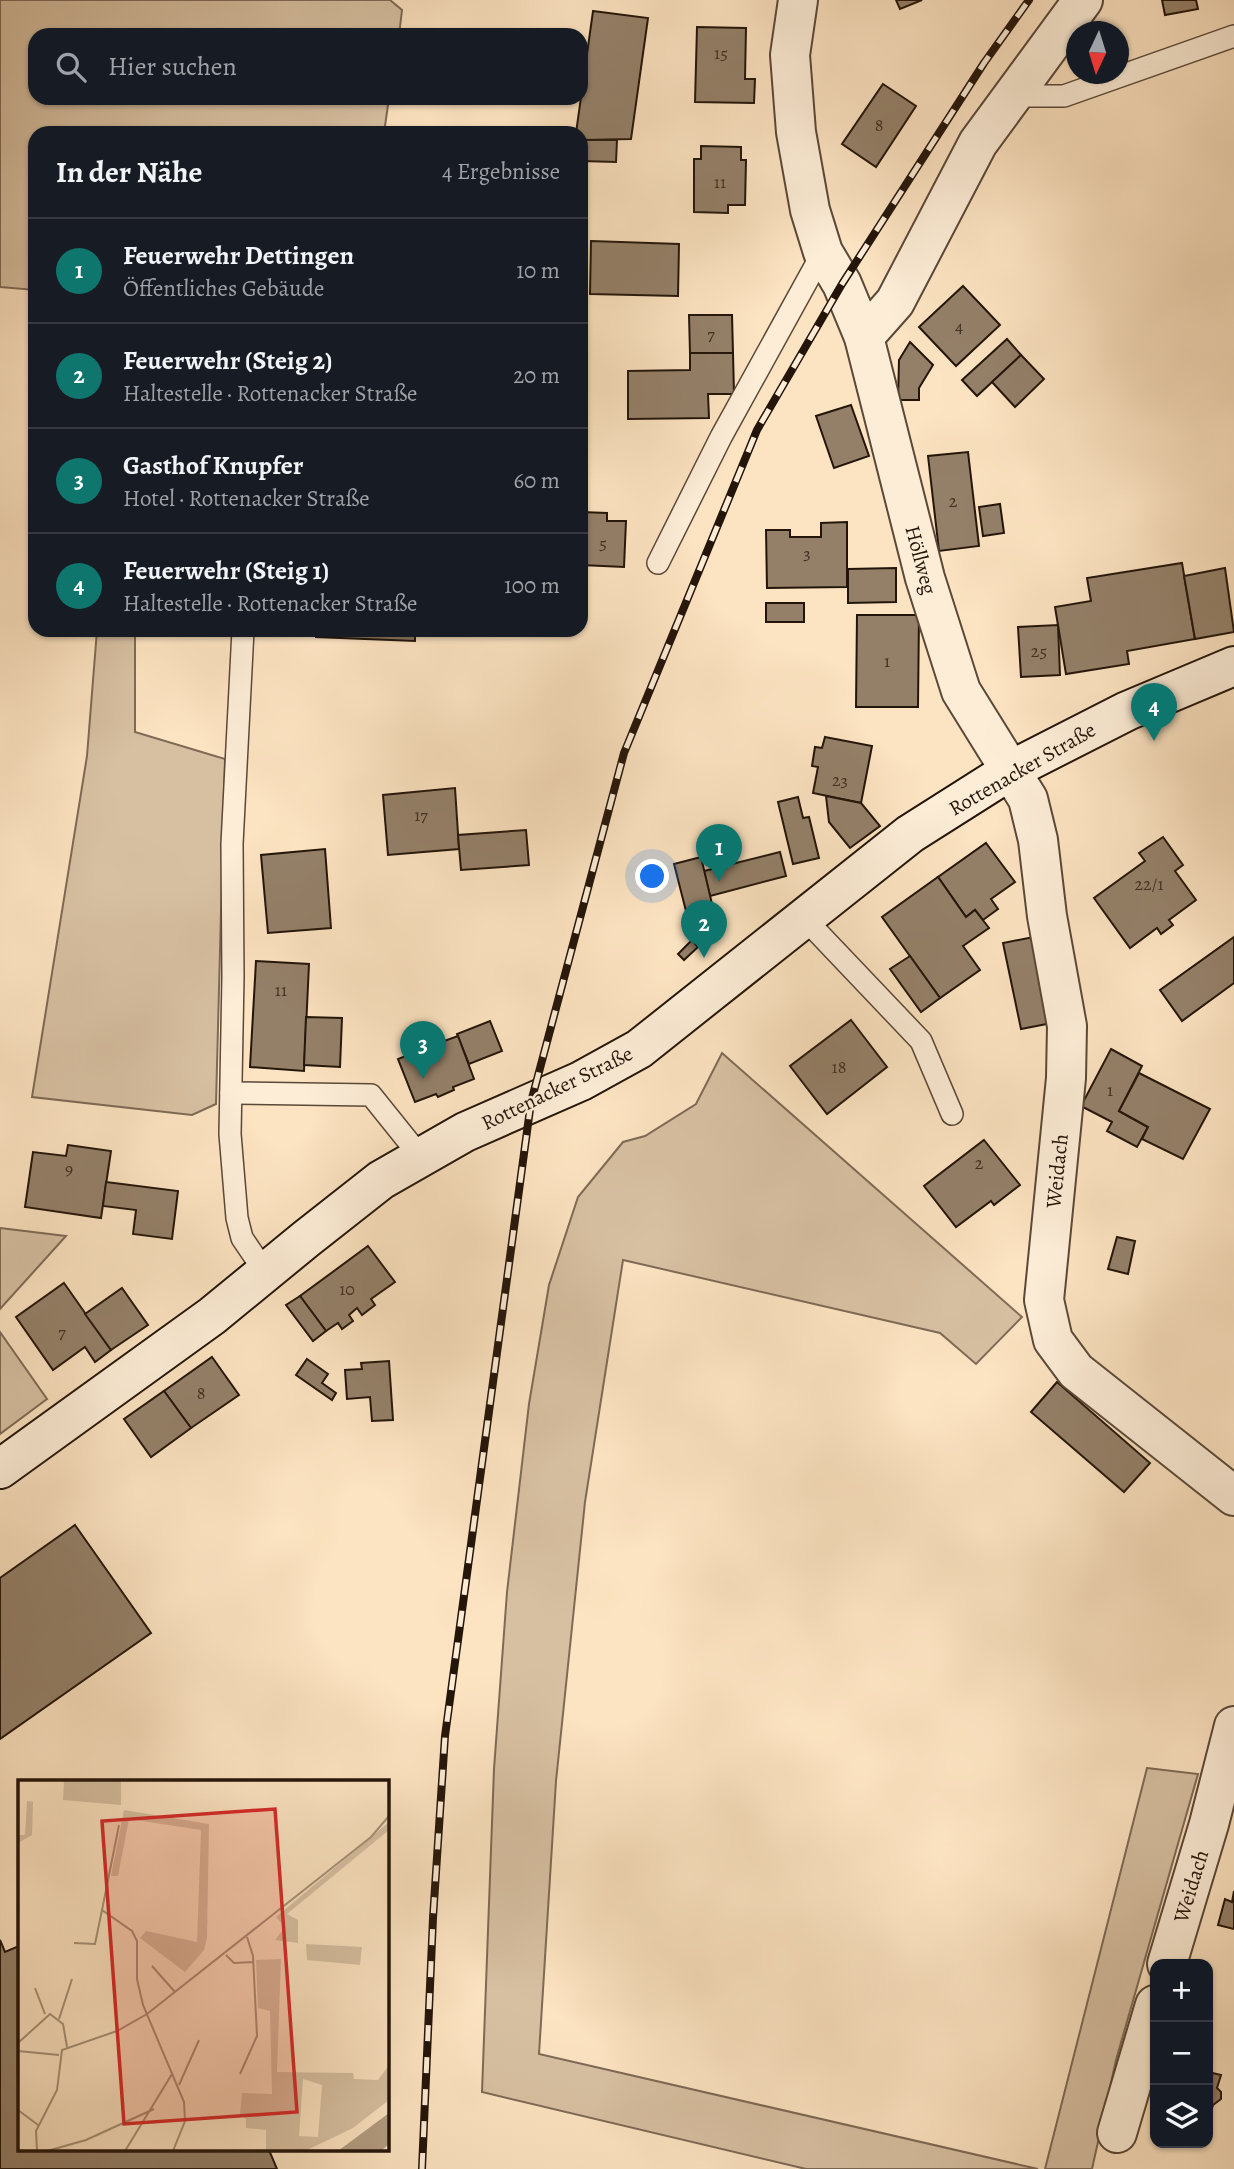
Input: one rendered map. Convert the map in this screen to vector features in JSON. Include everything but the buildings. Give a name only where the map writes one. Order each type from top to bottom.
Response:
[{"type":"street","name":"Höllweg","points":[[798,0],[790,55],[796,132],[810,210],[823,252],[842,284],[864,337],[925,578],[961,691],[1011,770]]},
{"type":"street","points":[[864,337],[895,302],[978,143],[1083,0]]},
{"type":"street","name":"Rottenacker Straße","points":[[0,1469],[212,1316],[381,1180],[465,1132],[581,1081],[639,1049],[910,834],[1011,770],[1127,710],[1234,666]]},
{"type":"street","name":"Weidach","points":[[1011,770],[1028,799],[1038,840],[1047,916],[1067,1026],[1066,1078],[1045,1300],[1054,1340],[1076,1371],[1234,1496]]},
{"type":"street","name":"Weidach","points":[[1168,1959],[1209,1824],[1234,1726]]},
{"type":"street","points":[[1117,2133],[1150,2022]]},
{"type":"lane","points":[[1011,96],[1064,96],[1234,36]]},
{"type":"lane","points":[[658,563],[722,437],[823,252]]},
{"type":"lane","points":[[243,637],[232,844],[230,1134],[237,1218],[242,1238],[265,1272]]},
{"type":"lane","points":[[804,919],[921,1041],[952,1114]]},
{"type":"lane","points":[[231,1093],[371,1095],[420,1156]]},
{"type":"shaded area","points":[[0,0],[390,0],[402,10],[400,28],[28,28],[28,105],[388,105],[385,126],[28,126],[28,289],[0,287]]},
{"type":"shaded area","points":[[96,637],[135,637],[135,732],[225,759],[216,1104],[192,1115],[32,1097],[87,756]]},
{"type":"shaded area","points":[[722,1053],[1022,1317],[976,1364],[940,1333],[623,1260],[585,1502],[556,1781],[539,2054],[1038,2169],[806,2169],[482,2092],[494,1769],[507,1592],[529,1404],[549,1285],[578,1197],[623,1142],[645,1136],[696,1104]]},
{"type":"shaded area","points":[[0,1228],[66,1236],[0,1309]]},
{"type":"shaded area","points":[[0,1332],[47,1399],[0,1434]]},
{"type":"shaded area","points":[[1147,1768],[1198,1774],[1116,2060],[1092,2169],[1045,2169]]},
{"type":"railway","points":[[422,2169],[433,1918],[445,1736],[531,1102],[624,753],[757,430],[842,284],[984,63],[1029,0]]},
{"type":"place","name":"Feuerwehr (Steig 1)","points":[[1154,741]]},
{"type":"place","name":"Feuerwehr Dettingen","points":[[719,882]]},
{"type":"place","name":"Feuerwehr (Steig 2)","points":[[704,958]]},
{"type":"place","name":"Gasthof Knupfer","points":[[423,1079]]}]
